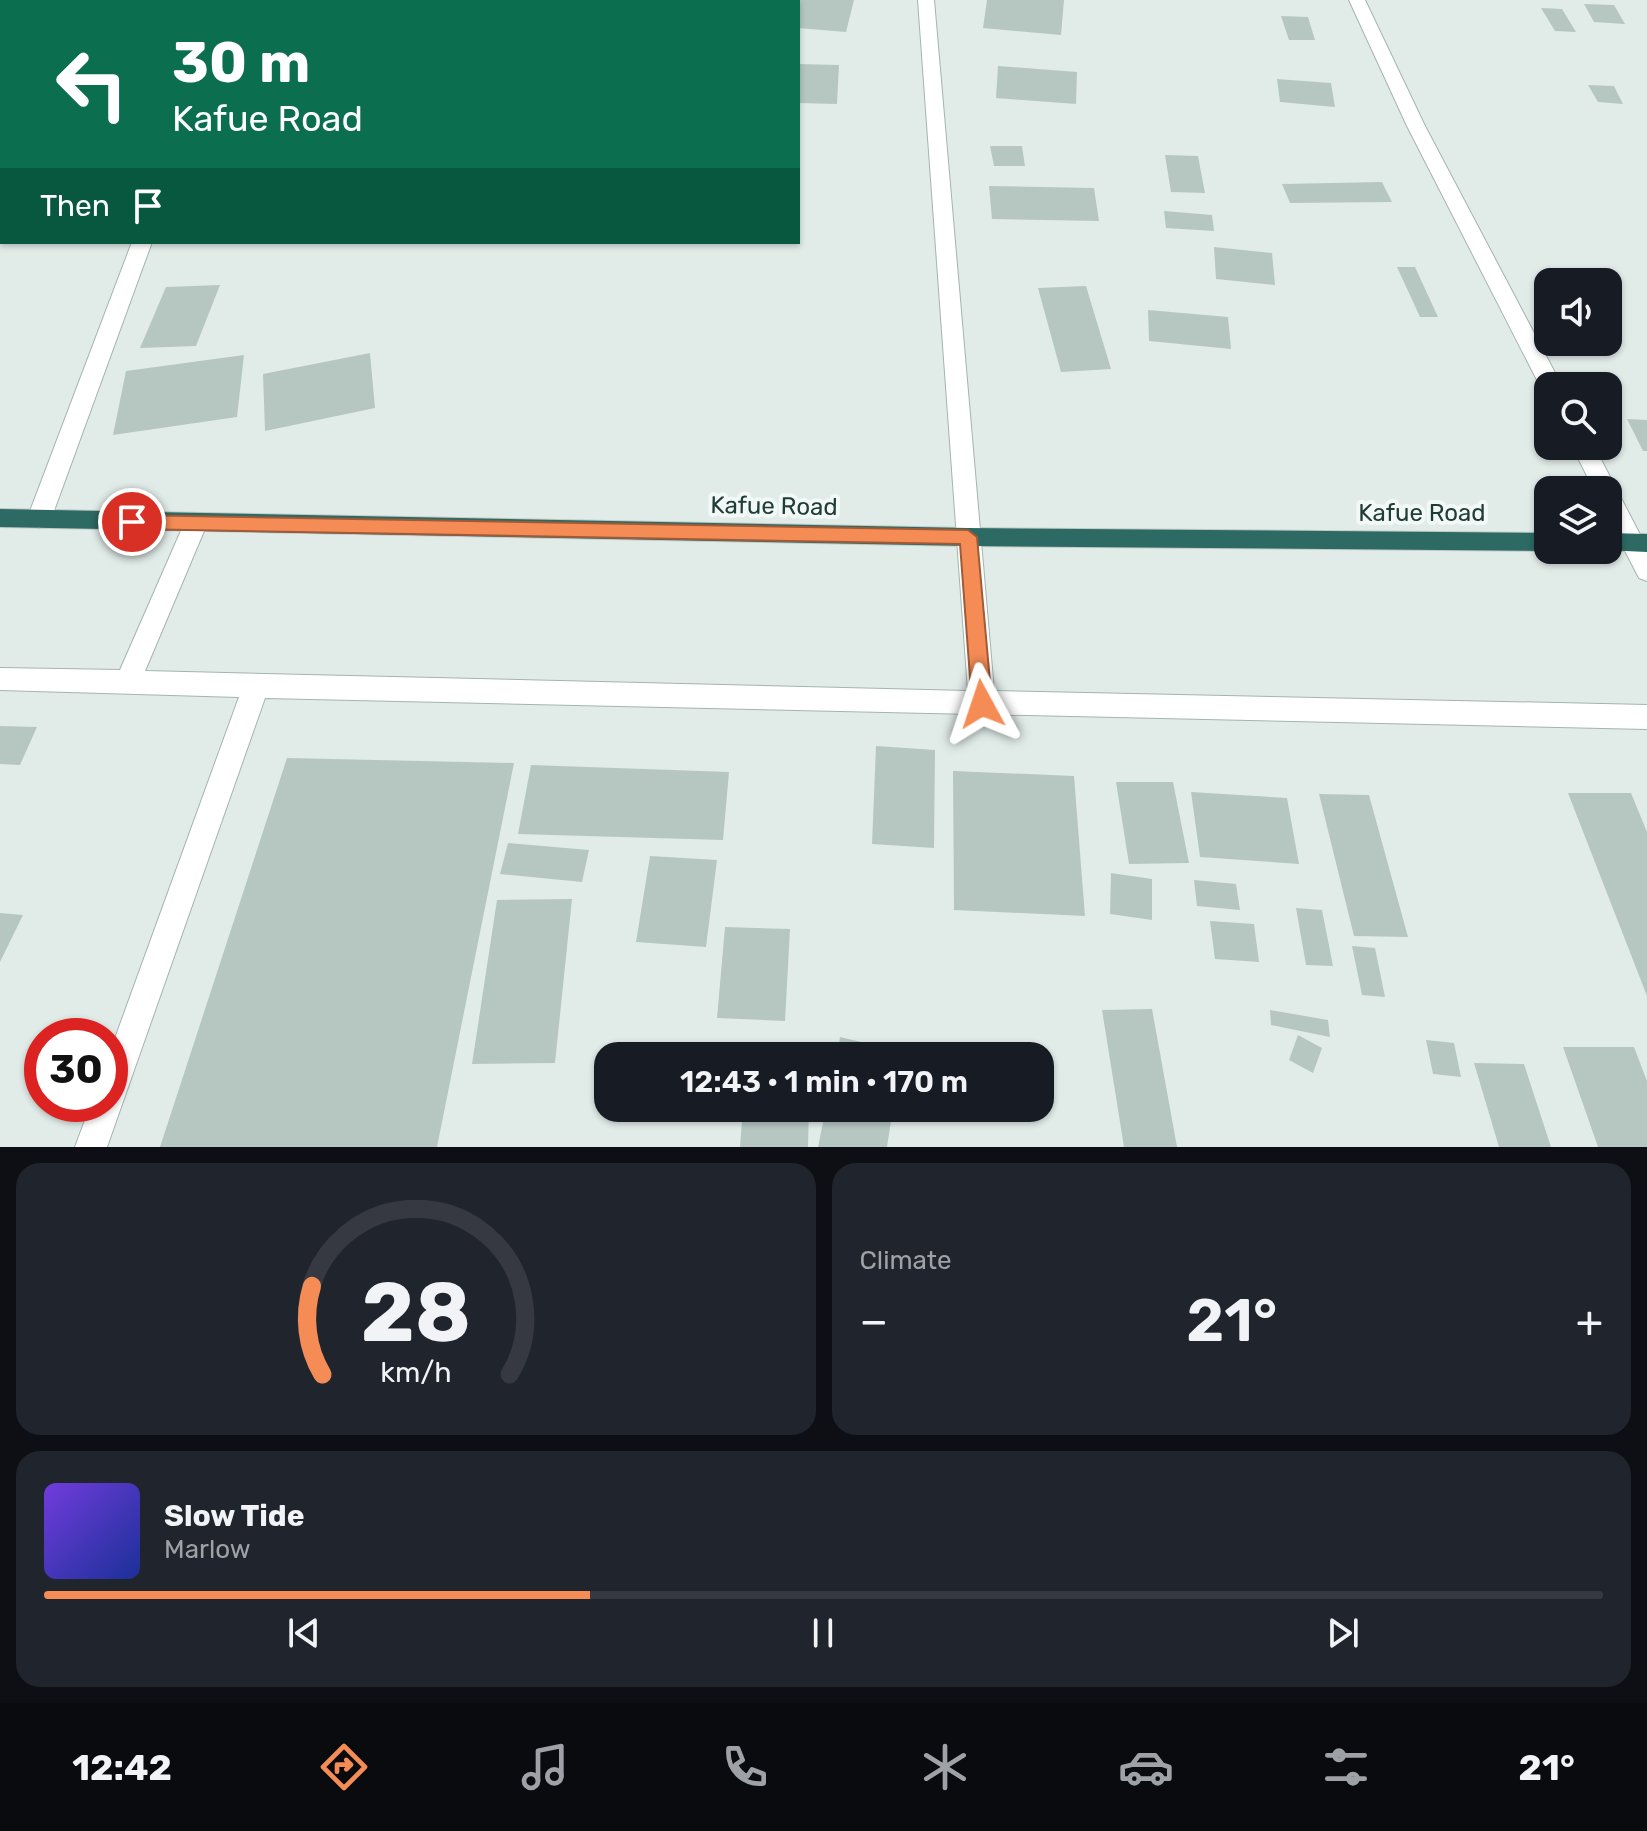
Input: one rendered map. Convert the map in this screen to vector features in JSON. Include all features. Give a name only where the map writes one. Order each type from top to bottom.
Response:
[{"type":"highway","name":"Kafue Road","points":[[0,518],[968,537],[1534,542]]},
{"type":"street","points":[[926,0],[982,704]]},
{"type":"street","points":[[1357,0],[1416,126],[1544,372]]},
{"type":"street","points":[[39,519],[141,244]]},
{"type":"street","points":[[1622,515],[1640,543],[1647,571]]},
{"type":"street","points":[[128,681],[195,524]]},
{"type":"street","points":[[0,679],[1647,717]]},
{"type":"street","points":[[128,1045],[256,687]]},
{"type":"street","points":[[91,1147],[100,1122]]},
{"type":"building","points":[[800,0],[854,0],[846,32],[800,28]]},
{"type":"building","points":[[987,0],[1064,0],[1061,35],[983,28]]},
{"type":"building","points":[[1584,4],[1614,5],[1625,24],[1594,22]]},
{"type":"building","points":[[1541,8],[1562,9],[1576,32],[1555,31]]},
{"type":"building","points":[[1281,16],[1308,17],[1315,40],[1289,40]]},
{"type":"building","points":[[800,64],[839,65],[837,104],[800,103]]},
{"type":"building","points":[[998,66],[1077,72],[1076,104],[996,98]]},
{"type":"building","points":[[1277,79],[1331,83],[1335,107],[1280,102]]},
{"type":"building","points":[[1588,85],[1614,86],[1623,104],[1598,102]]},
{"type":"building","points":[[990,146],[1022,146],[1025,166],[994,166]]},
{"type":"building","points":[[1165,155],[1198,156],[1205,193],[1171,192]]},
{"type":"building","points":[[1382,182],[1392,202],[1290,203],[1282,184]]},
{"type":"building","points":[[989,186],[1094,188],[1099,221],[992,219]]},
{"type":"building","points":[[1164,211],[1212,215],[1214,231],[1166,228]]},
{"type":"building","points":[[1214,247],[1272,253],[1275,285],[1216,279]]},
{"type":"building","points":[[1397,267],[1415,267],[1438,317],[1420,317]]},
{"type":"building","points":[[220,285],[196,346],[140,348],[166,287]]},
{"type":"building","points":[[1086,286],[1111,369],[1061,372],[1038,288]]},
{"type":"building","points":[[1148,310],[1228,317],[1231,349],[1149,341]]},
{"type":"building","points":[[370,353],[375,408],[265,431],[263,374]]},
{"type":"building","points":[[244,355],[237,417],[113,435],[126,371]]},
{"type":"building","points":[[1627,419],[1647,420],[1647,451],[1643,451]]},
{"type":"building","points":[[0,726],[37,727],[20,765],[0,764]]},
{"type":"building","points":[[876,746],[935,750],[934,848],[872,844]]},
{"type":"building","points":[[287,758],[514,763],[437,1147],[160,1147]]},
{"type":"building","points":[[531,765],[729,772],[723,840],[518,834]]},
{"type":"building","points":[[953,771],[1074,776],[1085,916],[954,910]]},
{"type":"building","points":[[1116,782],[1173,782],[1189,863],[1129,864]]},
{"type":"building","points":[[1191,792],[1287,798],[1299,864],[1200,857]]},
{"type":"building","points":[[1568,793],[1631,793],[1647,832],[1647,996]]},
{"type":"building","points":[[1319,794],[1369,795],[1408,937],[1354,936]]},
{"type":"building","points":[[508,843],[589,850],[582,882],[500,874]]},
{"type":"building","points":[[650,856],[717,860],[706,947],[636,942]]},
{"type":"building","points":[[1111,873],[1152,879],[1152,920],[1110,914]]},
{"type":"building","points":[[1194,880],[1236,884],[1240,910],[1197,906]]},
{"type":"building","points":[[572,899],[555,1063],[472,1064],[497,900]]},
{"type":"building","points":[[1296,908],[1322,910],[1333,966],[1306,965]]},
{"type":"building","points":[[0,913],[23,915],[0,962]]},
{"type":"building","points":[[1210,921],[1254,924],[1259,962],[1215,959]]},
{"type":"building","points":[[725,927],[790,929],[785,1021],[717,1018]]},
{"type":"building","points":[[1352,946],[1375,948],[1385,997],[1362,995]]},
{"type":"building","points":[[1152,1009],[1177,1147],[1124,1147],[1102,1010]]},
{"type":"building","points":[[1270,1010],[1328,1020],[1330,1037],[1271,1025]]},
{"type":"building","points":[[1298,1035],[1322,1048],[1313,1073],[1289,1060]]},
{"type":"building","points":[[840,1037],[861,1042],[839,1042]]},
{"type":"building","points":[[1426,1040],[1454,1043],[1461,1077],[1433,1074]]},
{"type":"building","points":[[1563,1047],[1634,1047],[1647,1081],[1647,1147],[1598,1147]]},
{"type":"building","points":[[1474,1063],[1524,1064],[1551,1147],[1499,1147]]},
{"type":"building","points":[[742,1122],[809,1122],[808,1147],[740,1147]]},
{"type":"building","points":[[823,1122],[891,1122],[887,1147],[818,1147]]},
{"type":"route","points":[[132,522],[968,537],[982,704]]}]
